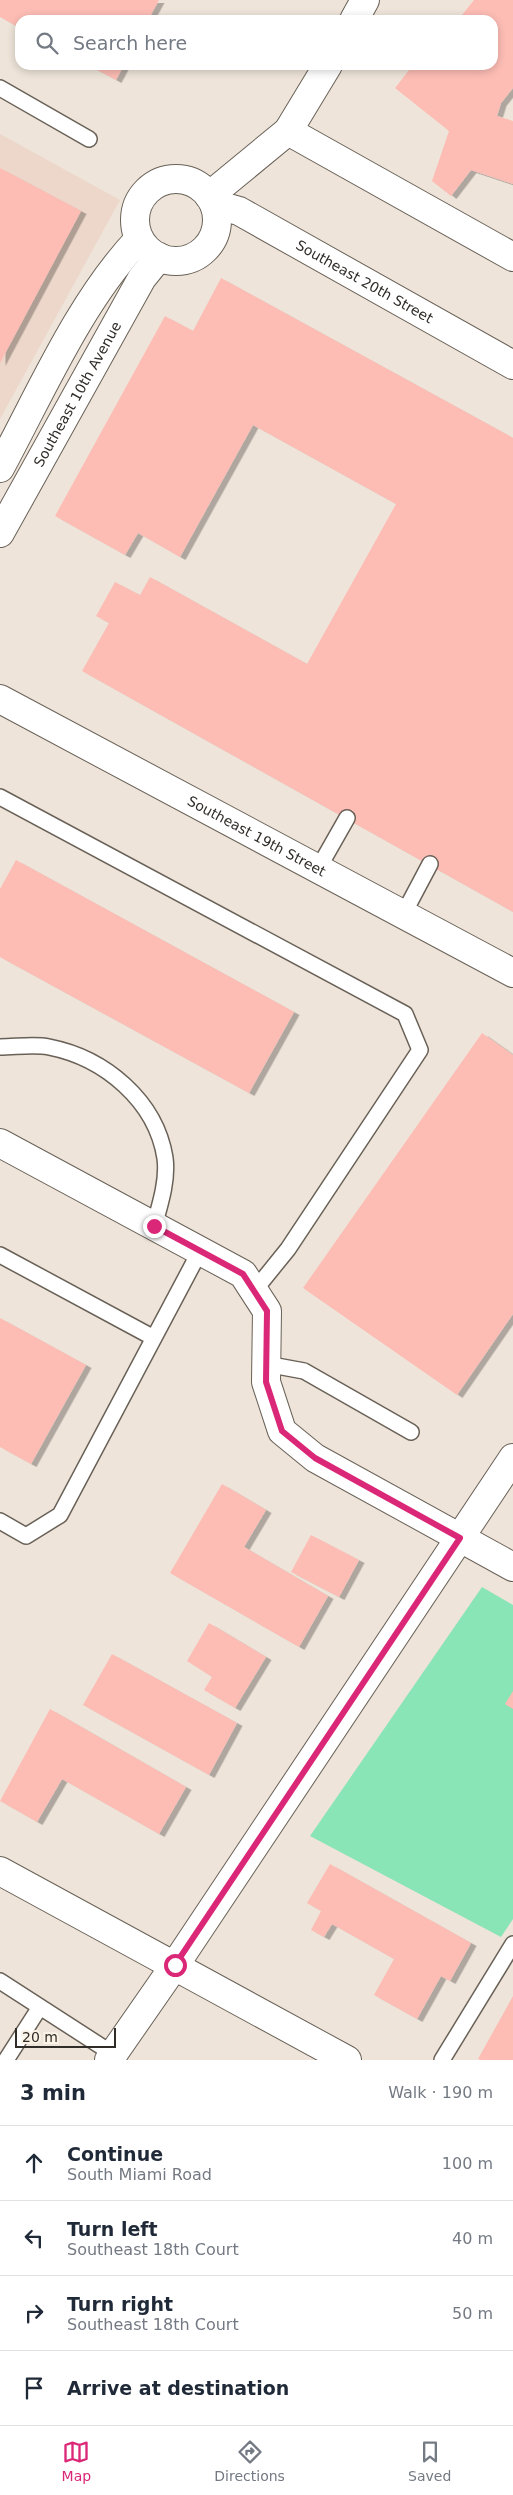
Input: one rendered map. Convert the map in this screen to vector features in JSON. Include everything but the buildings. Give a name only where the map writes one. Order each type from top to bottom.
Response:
[{"type":"street","points":[[357,15],[365,0]]},
{"type":"street","points":[[212,200],[288,131],[325,70]]},
{"type":"street","points":[[288,131],[513,257]]},
{"type":"street","points":[[179,178],[193,182],[205,190],[212,200],[217,212],[217,226],[214,238],[207,249],[197,256],[184,261],[171,261],[149,248],[135,225],[136,210],[142,197],[151,187],[164,180],[179,178]]},
{"type":"street","name":"Southeast 20th Street","points":[[212,200],[239,211],[513,365]]},
{"type":"street","points":[[0,468],[90,300],[119,261],[149,248]]},
{"type":"street","name":"Southeast 10th Avenue","points":[[0,533],[142,278],[149,248]]},
{"type":"street","name":"Southeast 19th Street","points":[[0,699],[403,915],[509,965]]},
{"type":"street","points":[[0,1143],[243,1274],[267,1311],[266,1382],[282,1431],[315,1458],[513,1567]]},
{"type":"street","points":[[111,2057],[175,1965],[513,1458]]},
{"type":"street","points":[[0,1871],[347,2060]]},
{"type":"lane","points":[[0,88],[89,139]]},
{"type":"lane","points":[[0,797],[405,1014],[420,1050],[288,1249],[254,1291]]},
{"type":"lane","points":[[318,869],[347,818]]},
{"type":"lane","points":[[403,915],[430,864]]},
{"type":"lane","points":[[0,1047],[48,1047],[76,1054],[122,1080],[139,1100],[157,1131],[165,1159],[163,1192],[154,1226]]},
{"type":"lane","points":[[0,1522],[26,1536],[60,1515],[200,1251]]},
{"type":"lane","points":[[0,1255],[154,1338]]},
{"type":"lane","points":[[266,1364],[304,1371],[411,1432]]},
{"type":"lane","points":[[442,2060],[513,1944]]},
{"type":"lane","points":[[0,1981],[111,2057]]},
{"type":"lane","points":[[6,2060],[40,2007]]},
{"type":"shaded area","points":[[0,134],[120,200],[0,419]]},
{"type":"green space","points":[[482,1587],[513,1605],[513,1919],[501,1937],[310,1836]]},
{"type":"route","points":[[154,1226],[243,1274],[267,1311],[266,1382],[282,1431],[315,1458],[460,1538],[175,1965]]}]
